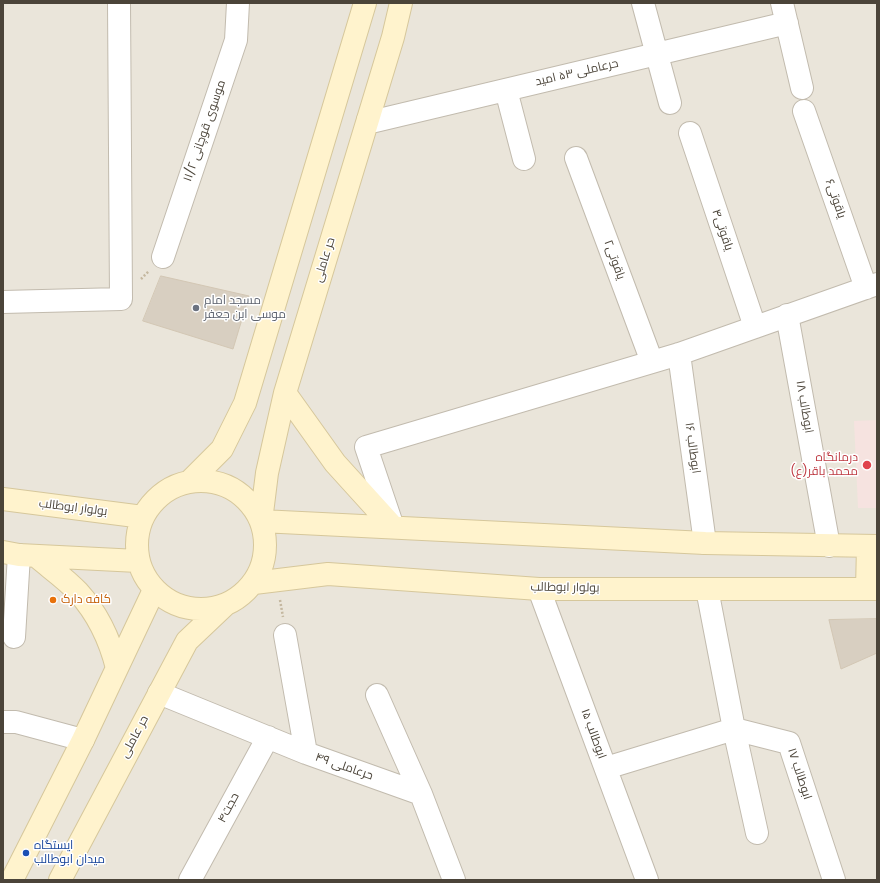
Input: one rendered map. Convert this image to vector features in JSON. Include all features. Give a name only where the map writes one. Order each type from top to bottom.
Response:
[{"type":"main road","points":[[190,481],[222,449],[245,403],[366,3]]},
{"type":"main road","name":"حر عاملی","points":[[261,521],[267,473],[285,393],[368,120],[401,3]]},
{"type":"main road","points":[[285,393],[335,463],[393,527]]},
{"type":"main road","points":[[190,481],[219,482],[245,497],[261,521],[266,542],[264,563],[254,583],[226,605],[200,610],[175,604],[154,590],[138,561],[137,538],[143,517],[154,500],[171,488],[190,481]]},
{"type":"main road","name":"بولوار ابوطالب","points":[[3,499],[143,517]]},
{"type":"main road","points":[[261,521],[705,543],[872,546],[872,589]]},
{"type":"main road","points":[[19,554],[138,561]]},
{"type":"main road","points":[[19,554],[78,592],[100,621],[111,647],[117,668]]},
{"type":"main road","name":"بولوار ابوطالب","points":[[254,583],[328,574],[539,589],[872,589]]},
{"type":"main road","points":[[12,880],[83,740],[154,590]]},
{"type":"main road","name":"حر عاملی","points":[[60,880],[186,641],[226,605]]},
{"type":"street","points":[[3,302],[120,299],[119,3]]},
{"type":"street","name":"موسوی قوچانی ۱۱/۲","points":[[163,257],[236,40],[238,3]]},
{"type":"street","points":[[643,3],[670,103]]},
{"type":"street","points":[[784,13],[802,88]]},
{"type":"street","name":"حرعاملی ۵۳ امید","points":[[368,120],[375,121],[657,54],[784,13]]},
{"type":"street","points":[[506,90],[524,159]]},
{"type":"street","name":"یاقوتی۶","points":[[804,111],[871,286]]},
{"type":"street","name":"یاقوتی۴","points":[[690,133],[755,327]]},
{"type":"street","name":"یاقوتی۲","points":[[576,158],[652,362]]},
{"type":"street","points":[[393,527],[366,447],[679,354],[871,286]]},
{"type":"street","name":"ابوطالب ۱۸","points":[[787,315],[829,546]]},
{"type":"street","name":"ابوطالب ۱۶","points":[[679,354],[705,543]]},
{"type":"street","points":[[14,637],[19,554]]},
{"type":"street","name":"ابوطالب ۱۵","points":[[539,589],[648,880]]},
{"type":"street","points":[[707,589],[734,729],[757,833]]},
{"type":"street","points":[[285,635],[306,753]]},
{"type":"street","name":"حرعاملی ۴۹","points":[[159,693],[306,753],[421,794]]},
{"type":"street","points":[[377,695],[421,794],[454,880]]},
{"type":"street","points":[[3,722],[16,722],[83,740]]},
{"type":"street","points":[[606,768],[734,729]]},
{"type":"street","name":"ابوطالب ۱۷","points":[[734,729],[789,743],[834,880]]},
{"type":"street","name":"حجت۴","points":[[190,880],[268,737]]},
{"type":"path","points":[[278,580],[285,635]]},
{"type":"shaded area","points":[[3,3],[877,3],[877,880],[3,880]]},
{"type":"shaded area","name":"درمانگاه محمد باقر(ع)","points":[[877,420],[877,508],[858,508],[854,421]]},
{"type":"building","name":"مسجد امام موسی ابن جعفر","points":[[161,276],[249,296],[233,349],[143,321]]},
{"type":"building","points":[[877,619],[877,653],[841,669],[829,620]]},
{"type":"place","name":"مسجد امام موسی ابن جعفر","points":[[196,308]]},
{"type":"place","name":"درمانگاه محمد باقر(ع)","points":[[867,465]]},
{"type":"place","name":"کافه دارک","points":[[53,600]]},
{"type":"place","name":"ایستگاه میدان ابوطالب","points":[[26,853]]}]
